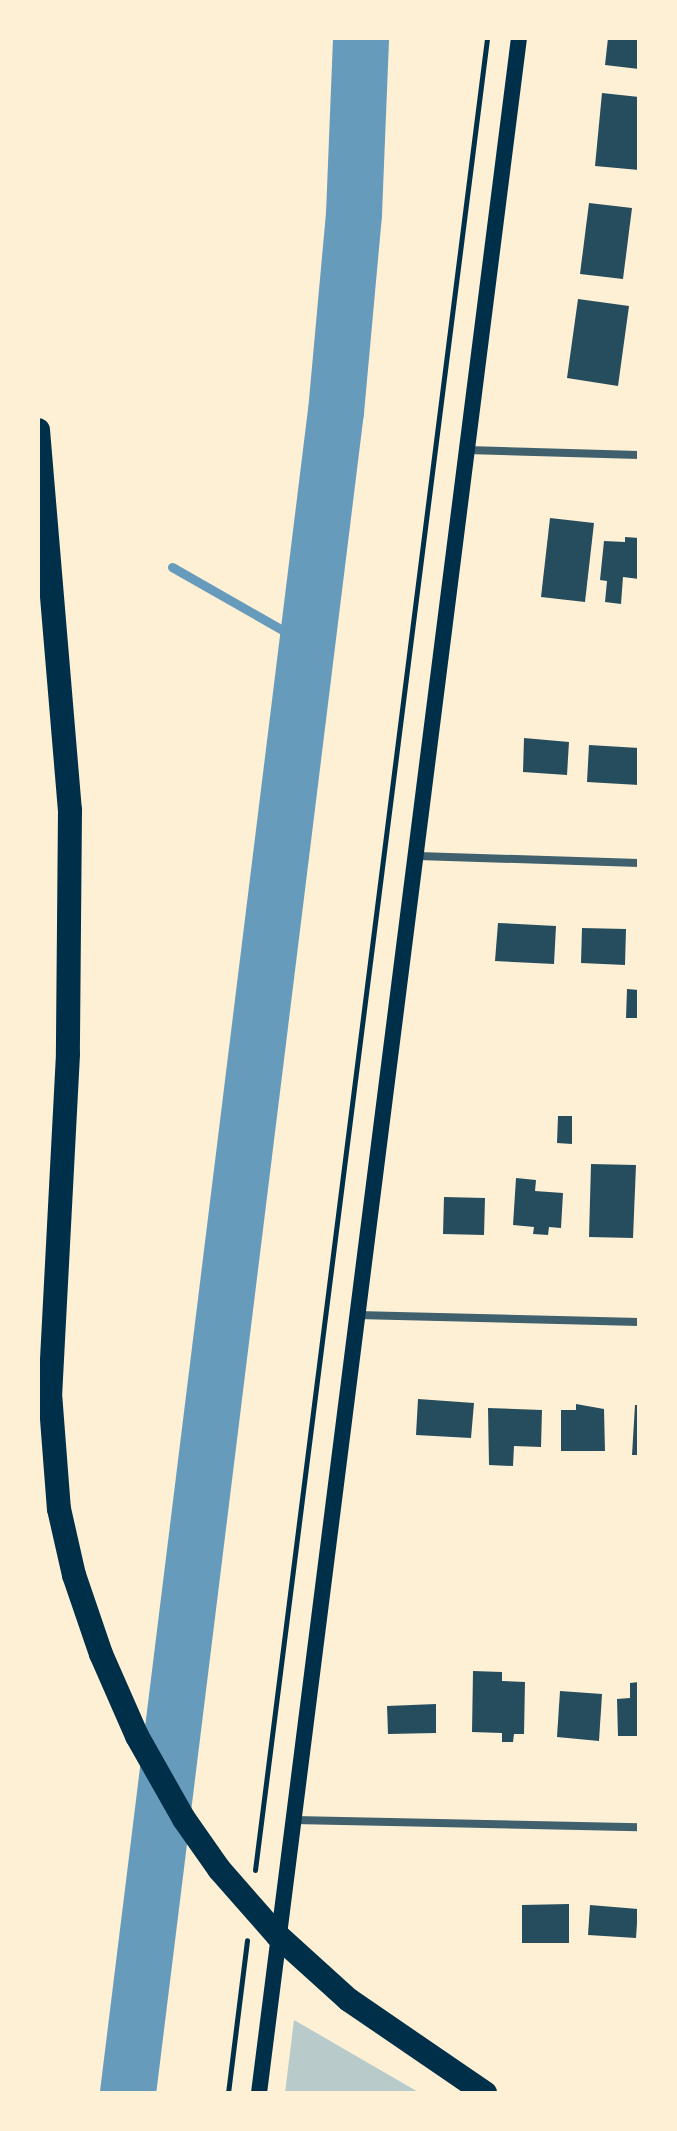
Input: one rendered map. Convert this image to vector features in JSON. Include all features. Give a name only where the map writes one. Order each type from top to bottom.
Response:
[{"type":"highway","points":[[38,430],[47,489],[70,825],[68,1040],[50,1328],[51,1435],[59,1509],[101,1654],[137,1736],[184,1819],[277,1935],[396,2036],[485,2093]]},
{"type":"main road","points":[[259,2093],[418,856],[519,38]]},
{"type":"street","points":[[466,450],[639,455]]},
{"type":"street","points":[[418,856],[639,863]]},
{"type":"street","points":[[357,1315],[639,1322]]},
{"type":"street","points":[[294,1820],[639,1827]]},
{"type":"path","points":[[254,1877],[487,38]]},
{"type":"path","points":[[228,2093],[249,1924]]},
{"type":"shaded area","points":[[294,2020],[420,2093],[285,2093]]},
{"type":"building","points":[[608,38],[639,38],[639,69],[605,65]]},
{"type":"building","points":[[602,93],[639,97],[639,170],[595,166]]},
{"type":"building","points":[[589,203],[632,208],[623,279],[580,274]]},
{"type":"building","points":[[578,299],[629,306],[618,386],[567,378]]},
{"type":"building","points":[[550,518],[594,523],[585,602],[541,597]]},
{"type":"building","points":[[625,537],[639,538],[639,579],[623,577],[621,604],[605,602],[607,581],[600,580],[604,541],[625,542]]},
{"type":"building","points":[[524,738],[569,742],[567,775],[523,772]]},
{"type":"building","points":[[589,745],[639,748],[639,785],[587,782]]},
{"type":"building","points":[[498,923],[556,926],[554,964],[495,961]]},
{"type":"building","points":[[582,928],[626,929],[625,965],[581,963]]},
{"type":"building","points":[[627,989],[639,990],[639,1018],[626,1018]]},
{"type":"building","points":[[558,1116],[572,1116],[572,1144],[557,1143]]},
{"type":"building","points":[[591,1164],[636,1165],[633,1238],[589,1237]]},
{"type":"building","points":[[516,1178],[536,1180],[535,1191],[563,1193],[561,1228],[549,1227],[548,1235],[533,1234],[534,1227],[513,1225]]},
{"type":"building","points":[[444,1197],[485,1198],[484,1235],[443,1234]]},
{"type":"building","points":[[418,1399],[474,1403],[471,1438],[416,1435]]},
{"type":"building","points":[[576,1404],[604,1409],[605,1451],[561,1451],[561,1410],[576,1410]]},
{"type":"building","points":[[635,1405],[639,1405],[639,1455],[632,1455]]},
{"type":"building","points":[[488,1408],[542,1410],[541,1447],[514,1446],[513,1466],[489,1465]]},
{"type":"building","points":[[473,1671],[502,1672],[502,1681],[525,1682],[524,1734],[514,1734],[513,1742],[502,1742],[502,1733],[472,1732]]},
{"type":"building","points":[[639,1682],[639,1736],[618,1736],[617,1699],[630,1698],[630,1683]]},
{"type":"building","points":[[560,1691],[602,1694],[599,1741],[557,1737]]},
{"type":"building","points":[[436,1704],[436,1733],[388,1734],[387,1706]]},
{"type":"building","points":[[569,1904],[569,1943],[522,1943],[522,1905]]},
{"type":"building","points":[[590,1905],[638,1909],[636,1938],[588,1935]]},
{"type":"waterway","points":[[128,2093],[336,412],[354,214],[361,38]]},
{"type":"waterway","points":[[172,567],[307,644]]}]
